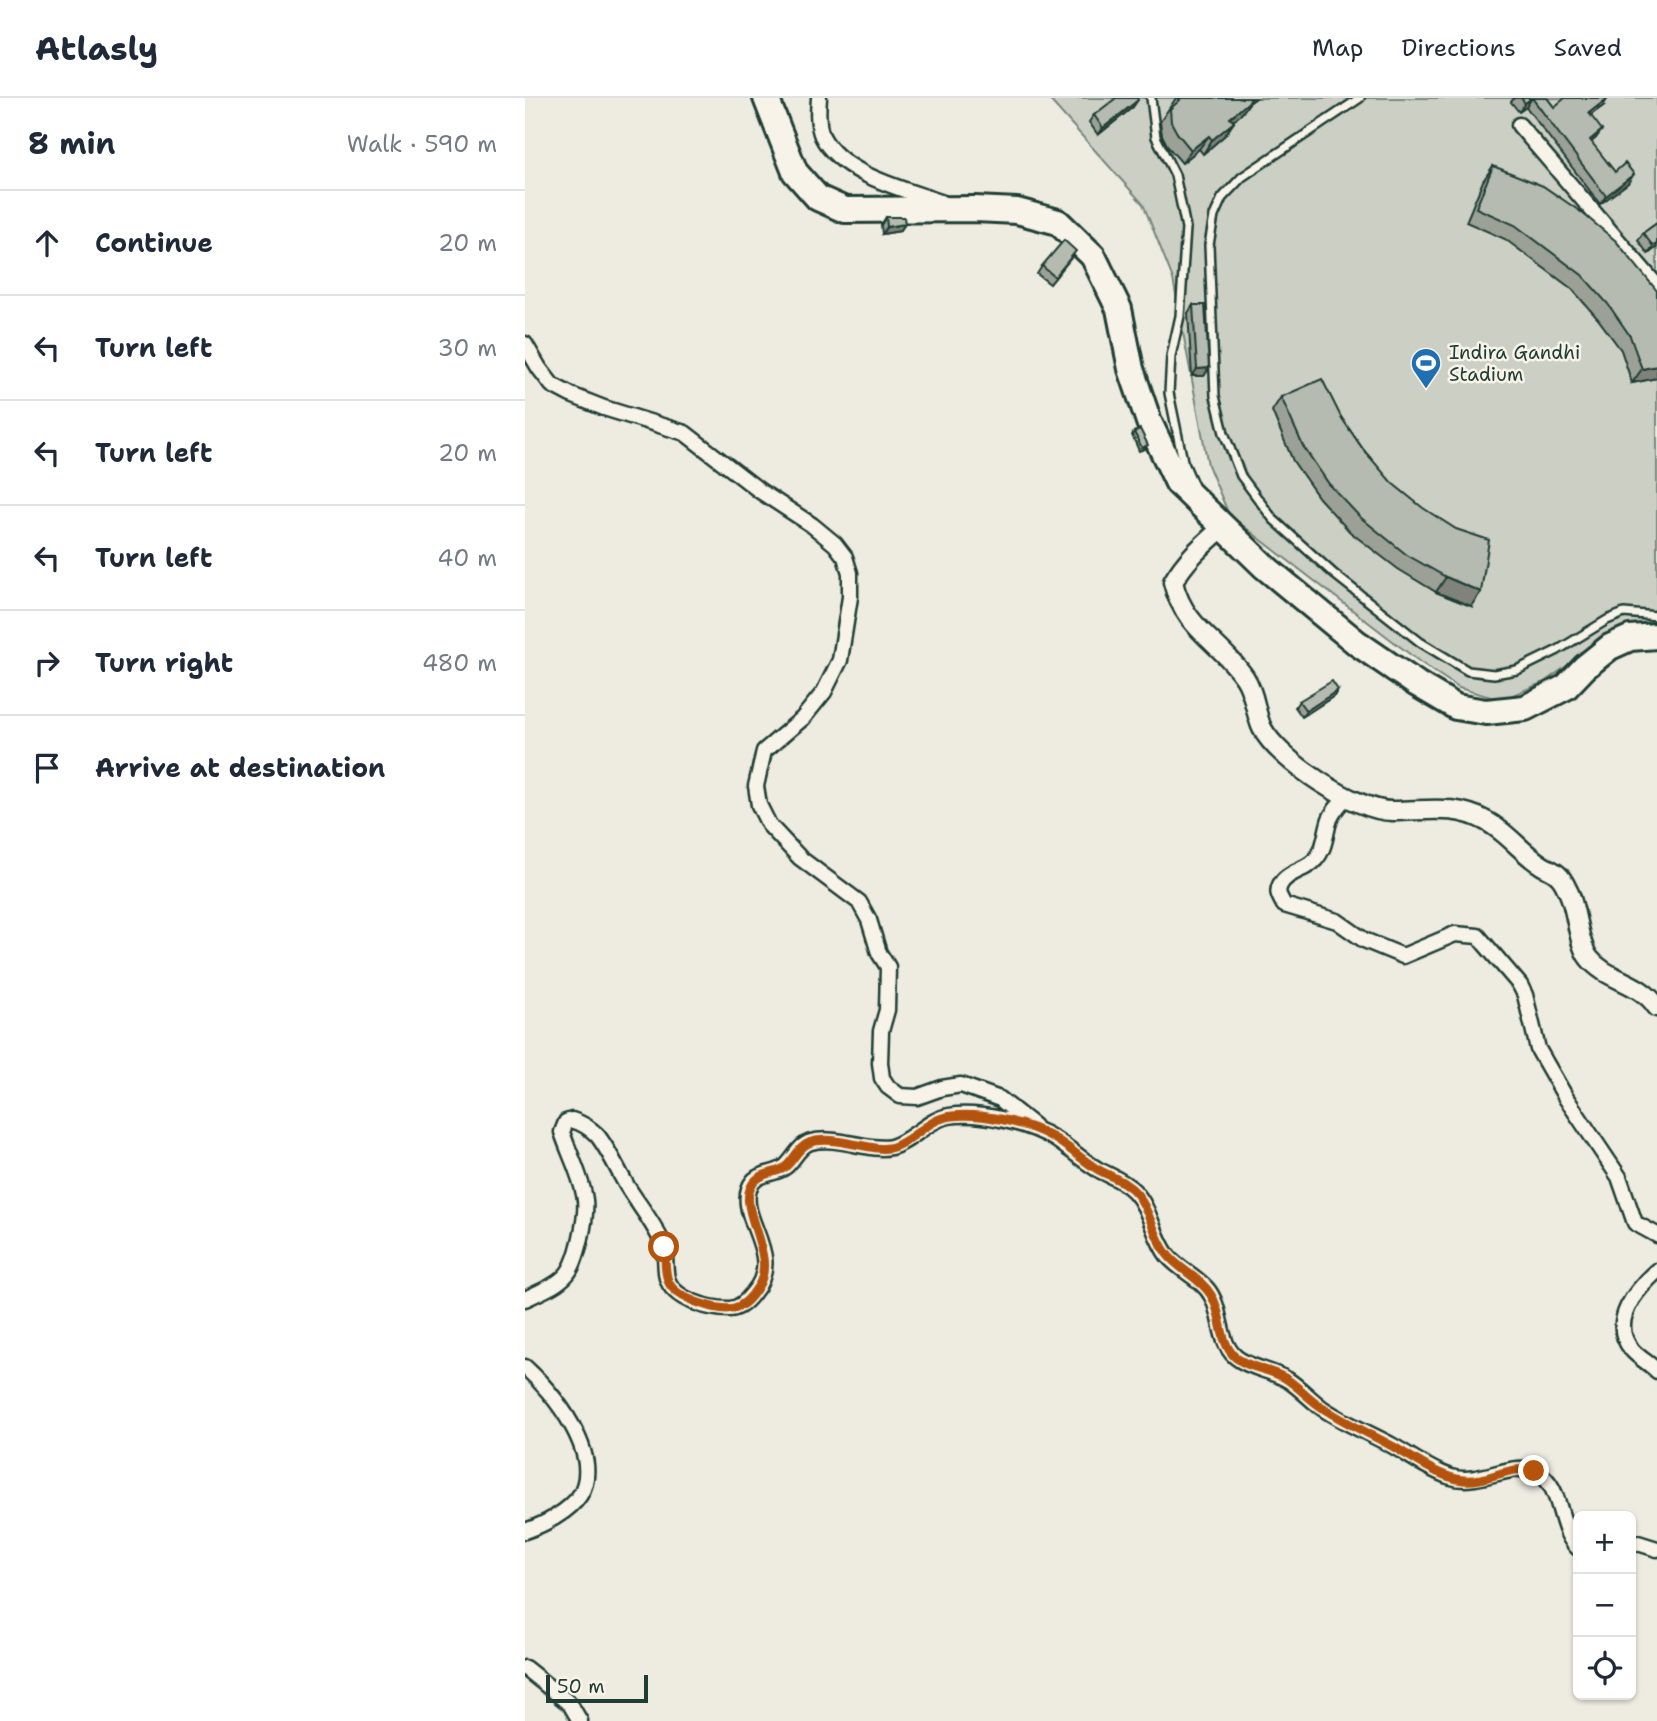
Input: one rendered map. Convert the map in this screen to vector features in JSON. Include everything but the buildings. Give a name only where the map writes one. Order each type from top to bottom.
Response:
[{"type":"highway","points":[[766,98],[795,172],[818,198],[845,210],[957,208],[1017,211],[1058,222],[1093,257],[1119,309],[1131,369],[1149,422],[1178,483],[1265,567],[1357,643],[1417,684],[1456,707],[1486,712],[1525,708],[1566,687],[1610,647],[1630,638],[1657,636]]},
{"type":"street","points":[[819,98],[818,119],[821,134],[846,163],[874,178],[957,208]]},
{"type":"street","points":[[1519,125],[1657,286]]},
{"type":"street","points":[[525,344],[538,368],[552,384],[571,396],[685,433],[759,491],[811,525],[835,544],[845,557],[851,573],[850,597],[840,660],[824,692],[803,718],[764,751],[756,786],[759,805],[769,825],[800,858],[859,902],[869,920],[879,953],[888,967],[887,1010],[881,1031],[880,1063],[882,1078],[888,1087],[900,1096],[917,1097],[942,1088],[961,1085],[1000,1099],[1041,1131],[1098,1169],[1131,1187],[1140,1198],[1166,1253],[1196,1277],[1213,1297],[1232,1354],[1285,1378],[1329,1412],[1447,1476],[1475,1480],[1518,1469],[1534,1471],[1542,1476],[1561,1508],[1573,1543]]},
{"type":"street","points":[[1223,527],[1191,556],[1173,582],[1187,618],[1246,680],[1262,728],[1275,747],[1335,792],[1382,811],[1434,808],[1461,811],[1487,821],[1540,864],[1560,876],[1569,894],[1588,957],[1608,973],[1636,987],[1651,998],[1657,1007]]},
{"type":"street","points":[[1346,797],[1331,815],[1322,850],[1316,859],[1306,868],[1284,879],[1278,888],[1284,905],[1337,921],[1364,940],[1403,956],[1455,934],[1478,936],[1490,949],[1496,961],[1520,985],[1525,995],[1538,1049],[1566,1098],[1619,1177],[1635,1223],[1657,1235]]},
{"type":"street","points":[[525,1299],[551,1286],[568,1273],[575,1255],[585,1199],[562,1132],[566,1122],[572,1120],[589,1128],[605,1147],[659,1235],[664,1247],[666,1272],[671,1287],[695,1302],[731,1309],[749,1298],[764,1275],[764,1255],[748,1203],[748,1191],[753,1182],[764,1174],[784,1168],[805,1144],[813,1141],[840,1141],[880,1148],[893,1147],[928,1125],[951,1116],[1003,1121],[1041,1131]]},
{"type":"street","points":[[1657,1271],[1626,1307],[1623,1322],[1626,1342],[1633,1352],[1657,1371]]},
{"type":"street","points":[[525,1367],[570,1419],[586,1472],[580,1495],[569,1507],[525,1531]]},
{"type":"street","points":[[1636,1544],[1657,1549]]},
{"type":"street","points":[[525,1668],[570,1704],[580,1721]]},
{"type":"lane","points":[[1151,98],[1156,136],[1175,175],[1186,228],[1180,316],[1171,356],[1169,393],[1183,461],[1202,506]]},
{"type":"lane","points":[[1360,98],[1241,177],[1222,198],[1214,216],[1209,245],[1215,396],[1224,433],[1241,476],[1273,519],[1334,574],[1420,642],[1468,671],[1494,674],[1517,670],[1624,613],[1657,616]]},
{"type":"shaded area","name":"Indira Gandhi Stadium","points":[[1048,98],[1657,98],[1657,627],[1623,627],[1544,682],[1501,700],[1459,688],[1420,662],[1229,515],[1208,465],[1173,279],[1143,204]]},
{"type":"place","name":"Indira Gandhi Stadium","points":[[1426,390]]},
{"type":"route","points":[[664,1247],[666,1272],[671,1287],[695,1302],[731,1309],[749,1298],[764,1275],[764,1255],[748,1203],[748,1191],[753,1182],[764,1174],[784,1168],[805,1144],[813,1141],[840,1141],[880,1148],[893,1147],[928,1125],[951,1116],[971,1116],[1028,1126],[1054,1138],[1098,1169],[1131,1187],[1140,1198],[1166,1253],[1196,1277],[1213,1297],[1226,1341],[1232,1354],[1239,1360],[1273,1371],[1298,1387],[1320,1407],[1447,1476],[1475,1480],[1518,1469],[1534,1471]]}]
